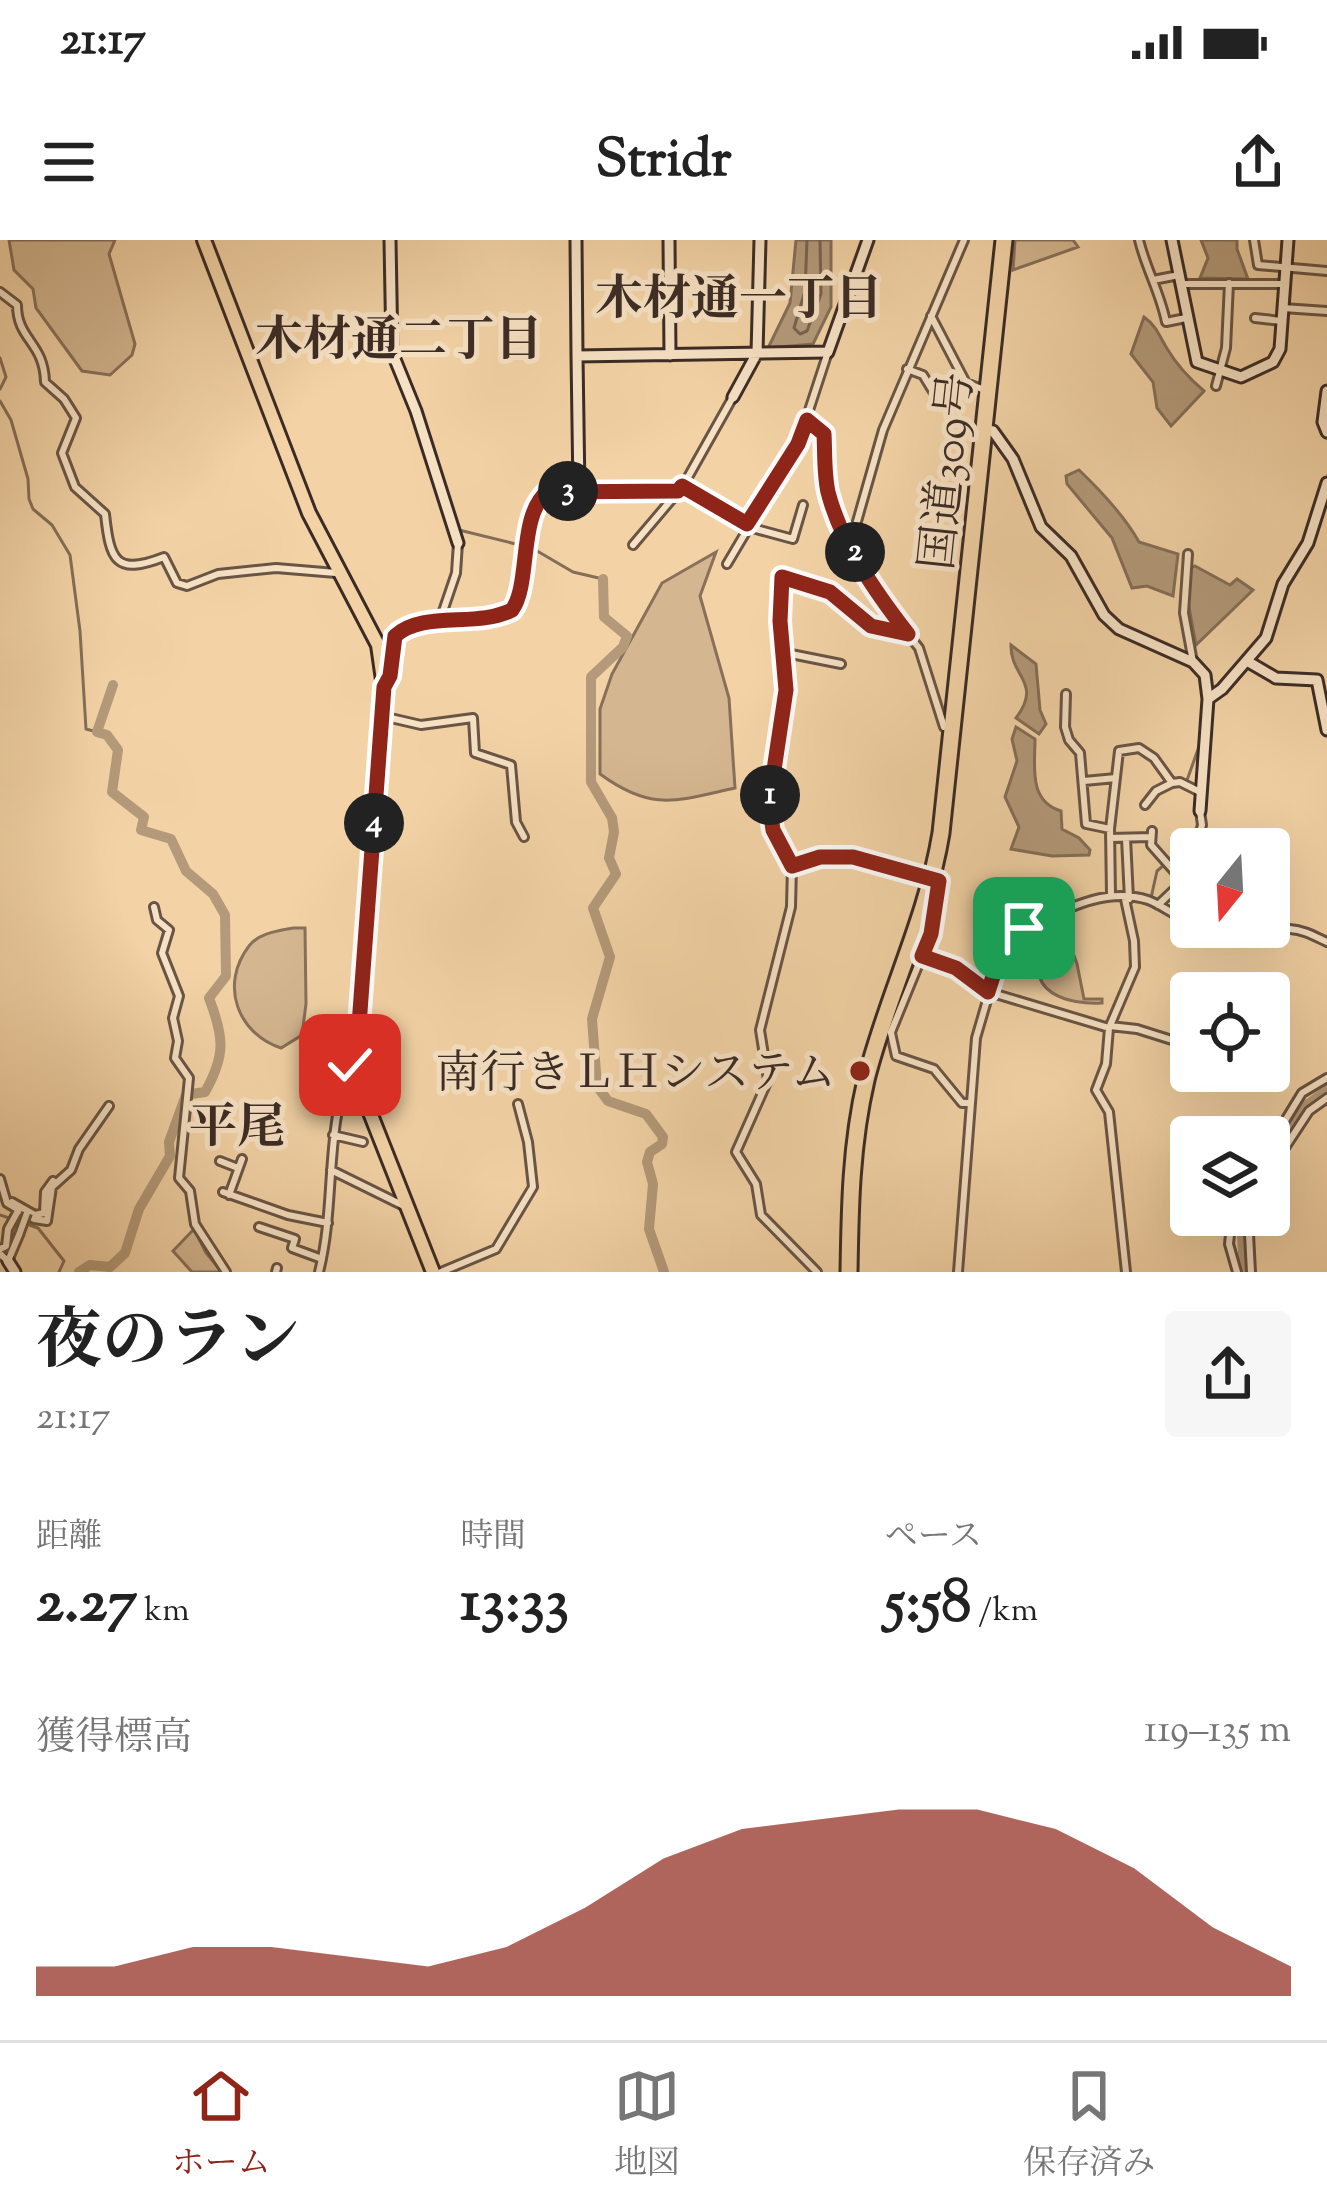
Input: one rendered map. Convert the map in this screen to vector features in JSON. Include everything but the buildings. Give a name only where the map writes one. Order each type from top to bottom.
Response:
[{"type":"highway","name":"国道309号","points":[[845,1272],[842,1178],[852,1104],[928,878],[982,429],[999,240]]},
{"type":"highway","name":"国道309号","points":[[845,1272],[856,1125],[887,1029],[945,802],[999,240]]},
{"type":"main road","points":[[204,240],[297,483],[378,645],[384,687],[357,1052],[368,1110],[433,1271]]},
{"type":"street","points":[[390,240],[392,352],[458,543],[456,573],[439,623]]},
{"type":"street","points":[[576,240],[579,491]]},
{"type":"street","points":[[669,240],[670,355]]},
{"type":"street","points":[[633,545],[680,488],[758,353],[760,240]]},
{"type":"street","points":[[727,564],[798,444],[868,240]]},
{"type":"street","points":[[851,543],[883,430],[964,240]]},
{"type":"street","points":[[1139,240],[1166,322],[1186,319]]},
{"type":"street","points":[[1172,240],[1197,362],[1241,376],[1273,362],[1280,349],[1288,240]]},
{"type":"street","points":[[1254,240],[1258,265],[1327,271]]},
{"type":"street","points":[[1154,280],[1285,284]]},
{"type":"street","points":[[1216,386],[1226,348],[1229,283]]},
{"type":"street","points":[[0,292],[17,305],[17,322],[43,356],[45,382],[76,418],[62,453],[75,487],[104,514],[115,560],[140,566],[164,557],[177,584],[187,586],[218,574],[276,568],[340,573]]},
{"type":"street","points":[[1283,308],[1327,310]]},
{"type":"street","points":[[931,316],[966,383],[982,389]]},
{"type":"street","points":[[1255,318],[1282,321]]},
{"type":"street","points":[[577,356],[828,352]]},
{"type":"street","points":[[908,369],[923,375],[938,398]]},
{"type":"street","points":[[1327,391],[1323,422],[1327,432]]},
{"type":"street","points":[[807,420],[824,434],[828,490],[851,543],[878,596],[919,648],[944,727]]},
{"type":"street","points":[[982,429],[993,431],[1006,446],[1040,527],[1071,556],[1104,616],[1128,634],[1193,662],[1205,675],[1208,699],[1201,828]]},
{"type":"street","points":[[1208,699],[1266,638],[1283,584],[1308,543],[1327,483]]},
{"type":"street","points":[[384,687],[395,636],[408,627],[487,618],[512,610],[520,594],[526,548],[542,495],[680,488],[747,524],[793,539],[803,505]]},
{"type":"street","points":[[1188,554],[1184,613],[1193,662]]},
{"type":"street","points":[[817,1272],[761,1215],[756,1184],[736,1152],[768,1080],[760,1030],[790,907],[792,866],[773,830],[769,803],[786,690],[782,577],[830,592],[871,626],[908,634]]},
{"type":"street","points":[[784,653],[841,664]]},
{"type":"street","points":[[1247,661],[1276,678],[1317,680],[1327,730]]},
{"type":"street","points":[[1066,694],[1065,727],[1081,753],[1086,824],[1126,838],[1152,834],[1154,849],[1170,867]]},
{"type":"street","points":[[382,716],[421,725],[473,718],[475,753],[511,765],[516,822],[524,836]]},
{"type":"street","points":[[1111,895],[1110,833],[1118,751],[1138,748],[1154,758],[1172,782]]},
{"type":"street","points":[[1084,781],[1116,778]]},
{"type":"street","points":[[1145,805],[1172,782],[1202,793]]},
{"type":"street","points":[[1126,838],[1135,967],[1110,1027],[1106,1064],[1096,1090],[1109,1112],[1126,1272]]},
{"type":"street","points":[[792,866],[820,857],[853,857],[939,881],[922,956],[887,1029],[896,1056],[928,1065],[962,1103],[969,1103]]},
{"type":"street","points":[[1157,906],[1170,892]]},
{"type":"street","points":[[958,1272],[976,1038],[998,953],[1008,937],[1024,928],[1101,896],[1170,912]]},
{"type":"street","points":[[992,906],[1016,914],[1024,928]]},
{"type":"street","points":[[154,907],[157,920],[169,930],[162,953],[179,996],[173,1018],[178,1042],[175,1058],[189,1078],[179,1178],[190,1191],[195,1224],[226,1272]]},
{"type":"street","points":[[1006,914],[994,934],[1008,937]]},
{"type":"street","points":[[1290,929],[1327,942]]},
{"type":"street","points":[[922,956],[956,968],[988,992],[1170,1039]]},
{"type":"street","points":[[319,1272],[328,1223],[333,1135],[357,1052]]},
{"type":"street","points":[[1288,1116],[1302,1093],[1327,1078]]},
{"type":"street","points":[[1290,1140],[1309,1111],[1327,1098]]},
{"type":"street","points":[[433,1271],[496,1249],[533,1187],[518,1104]]},
{"type":"street","points":[[0,1176],[7,1203],[46,1221],[52,1187],[71,1170],[79,1149],[109,1106]]},
{"type":"street","points":[[333,1135],[358,1141],[351,1154]]},
{"type":"street","points":[[220,1161],[240,1163],[226,1193],[288,1215],[328,1223]]},
{"type":"street","points":[[331,1170],[405,1205]]},
{"type":"street","points":[[6,1259],[11,1223],[32,1199]]},
{"type":"street","points":[[6,1259],[19,1235],[22,1212]]},
{"type":"street","points":[[259,1227],[295,1239],[292,1248],[322,1259]]},
{"type":"street","points":[[1230,1236],[1237,1272]]},
{"type":"street","points":[[1249,1236],[1251,1272]]},
{"type":"shaded area","points":[[9,240],[115,240],[109,254],[135,344],[132,355],[110,375],[82,371],[36,308],[33,289],[14,270]]},
{"type":"shaded area","points":[[1015,240],[1073,240],[1078,247],[1013,270]]},
{"type":"shaded area","points":[[716,552],[700,596],[729,698],[735,788],[680,799],[650,799],[600,774],[600,709],[612,674],[662,583]]},
{"type":"shaded area","points":[[1060,917],[1084,999],[1102,999],[1102,1003],[1063,998],[1040,977],[1044,951],[1065,964],[1051,948],[1056,945],[1050,921]]},
{"type":"shaded area","points":[[305,928],[306,1004],[302,1035],[281,1048],[244,1020],[235,976],[253,942]]},
{"type":"shaded area","points":[[194,1229],[222,1272],[192,1272],[173,1251]]},
{"type":"water","points":[[796,240],[831,240],[831,307],[813,344],[768,348],[790,303]]},
{"type":"water","points":[[1201,240],[1237,240],[1248,279],[1200,278],[1208,258]]},
{"type":"water","points":[[1144,317],[1204,391],[1171,426],[1157,408],[1153,382],[1131,354]]},
{"type":"water","points":[[1079,470],[1139,542],[1178,554],[1173,596],[1147,586],[1132,588],[1112,538],[1067,484],[1066,476]]},
{"type":"water","points":[[1195,566],[1230,585],[1237,579],[1253,590],[1196,645],[1188,602]]},
{"type":"water","points":[[1011,645],[1036,664],[1040,710],[1046,724],[1039,734],[1016,718],[1026,688]]},
{"type":"water","points":[[1016,727],[1035,739],[1038,791],[1061,811],[1062,829],[1079,838],[1089,855],[1052,856],[1011,849],[1019,827],[1005,797],[1017,761],[1012,739]]},
{"type":"waterway","points":[[0,358],[6,377],[0,389]]},
{"type":"waterway","points":[[0,401],[11,420],[33,509],[52,525],[70,555],[86,729],[97,732]]},
{"type":"waterway","points":[[459,530],[532,548],[573,572],[603,579]]},
{"type":"waterway","points":[[603,579],[604,617],[627,636],[623,647],[591,677],[591,782],[612,818],[609,858],[616,874],[593,908],[610,957],[592,1019],[597,1086],[608,1101],[646,1114],[663,1137],[647,1162],[653,1184],[649,1229],[664,1272]]},
{"type":"waterway","points":[[113,685],[97,732],[107,735],[118,750],[112,792],[144,817],[141,830],[171,839],[186,871],[213,894],[225,915],[226,976],[209,998],[220,1035],[217,1067],[205,1092],[191,1094]]},
{"type":"waterway","points":[[1186,783],[1201,741]]},
{"type":"waterway","points":[[1151,898],[1157,871],[1164,865]]},
{"type":"waterway","points":[[1290,1130],[1307,1105],[1327,1090]]},
{"type":"waterway","points":[[79,1272],[90,1265],[110,1267],[125,1253],[139,1209],[170,1156],[169,1142],[186,1095]]},
{"type":"waterway","points":[[0,1215],[38,1228],[64,1261],[59,1272]]},
{"type":"waterway","points":[[1242,1236],[1244,1272]]},
{"type":"place","name":"南行きＬＨシステム","points":[[860,1071]]},
{"type":"district","name":"木材通一丁目","points":[[739,297]]},
{"type":"district","name":"木材通二丁目","points":[[399,338]]},
{"type":"district","name":"平尾","points":[[237,1125]]},
{"type":"route","points":[[350,1065],[357,1052],[384,687],[395,636],[408,627],[487,618],[512,610],[520,594],[520,569],[538,500],[547,492],[678,491],[682,486],[747,524],[798,444],[807,420],[824,434],[828,490],[836,511],[878,596],[908,634],[871,626],[830,592],[782,577],[779,598],[786,690],[769,803],[773,830],[792,866],[820,857],[853,857],[939,881],[931,934],[922,956],[956,968],[988,992],[1004,942],[1024,928]]}]
